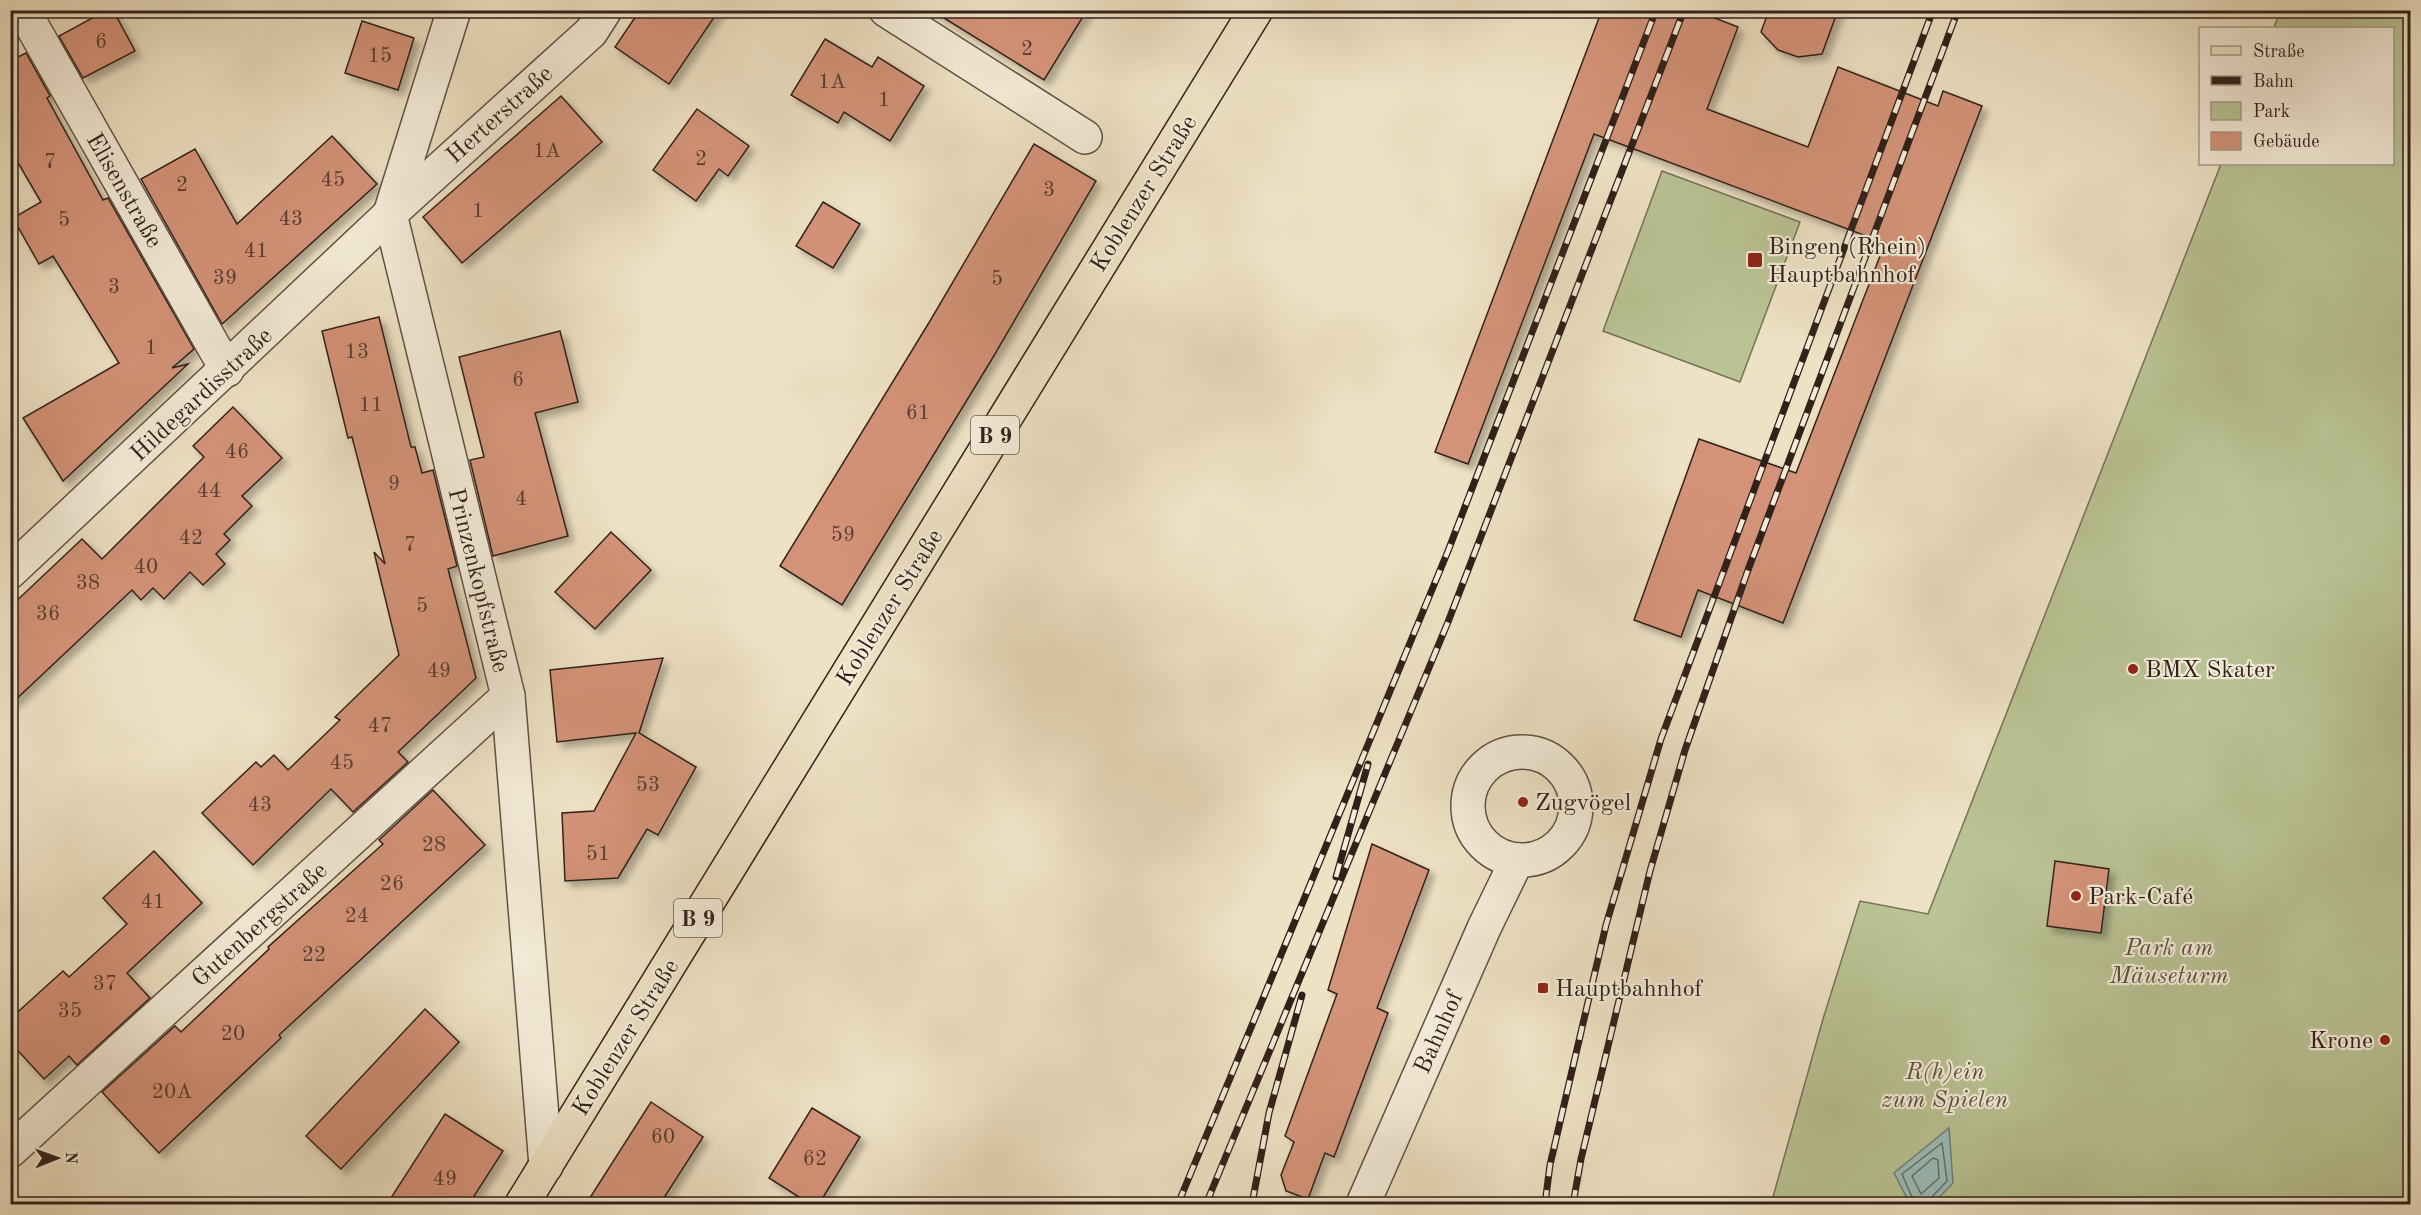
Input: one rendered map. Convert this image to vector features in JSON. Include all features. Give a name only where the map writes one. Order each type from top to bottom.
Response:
[{"type":"main road","name":"Koblenzer Straße","points":[[522,1204],[1256,10]]},
{"type":"street","name":"Elisenstraße","points":[[23,10],[227,370]]},
{"type":"street","points":[[390,214],[454,10]]},
{"type":"street","name":"Herterstraße","points":[[390,214],[591,32],[605,10]]},
{"type":"street","points":[[886,10],[1085,137]]},
{"type":"street","name":"Hildegardisstraße","points":[[10,572],[390,214]]},
{"type":"street","name":"Prinzenkopfstraße","points":[[390,214],[508,696],[546,1166]]},
{"type":"street","name":"Gutenbergstraße","points":[[10,1151],[508,696]]},
{"type":"street","name":"Bahnhof","points":[[1363,1204],[1484,928],[1517,860]]},
{"type":"green space","name":"Park am Mäuseturm","points":[[2280,11],[2410,11],[2410,1204],[1771,1204],[1823,1019],[1860,901],[1928,914],[2221,165],[2394,165],[2394,27],[2274,27]]},
{"type":"green space","points":[[1662,171],[1800,222],[1740,382],[1603,331]]},
{"type":"water","points":[[1949,1128],[1953,1183],[1933,1204],[1910,1204],[1894,1173]]},
{"type":"building","points":[[107,10],[113,10],[135,51],[83,78],[59,36]]},
{"type":"building","points":[[640,10],[719,10],[669,84],[615,47]]},
{"type":"building","points":[[931,10],[1087,10],[1044,80]]},
{"type":"building","points":[[1602,10],[1694,10],[1738,27],[1707,109],[1808,147],[1838,67],[1938,106],[1943,91],[1982,106],[1783,623],[1698,590],[1681,637],[1634,620],[1699,439],[1796,473],[1885,243],[1594,134],[1468,464],[1435,452]]},
{"type":"building","points":[[1769,10],[1838,10],[1822,54],[1798,57],[1778,50],[1761,32]]},
{"type":"building","points":[[362,21],[414,38],[398,90],[345,73]]},
{"type":"building","points":[[825,39],[872,67],[878,57],[924,86],[890,141],[844,112],[838,123],[791,95]]},
{"type":"building","points":[[26,53],[50,96],[47,98],[103,200],[108,198],[194,349],[172,368],[188,364],[63,481],[23,418],[119,363],[53,256],[39,264],[13,218],[41,202],[10,149],[10,61]]},
{"type":"building","points":[[561,96],[602,142],[462,263],[423,217]]},
{"type":"building","points":[[697,109],[749,146],[728,176],[719,169],[696,201],[653,170]]},
{"type":"building","points":[[332,136],[377,184],[222,324],[141,179],[195,149],[237,224]]},
{"type":"building","points":[[1034,144],[1096,181],[992,359],[842,605],[780,566],[930,321]]},
{"type":"building","points":[[823,202],[860,224],[833,268],[796,246]]},
{"type":"building","points":[[379,317],[411,447],[415,447],[422,473],[433,470],[457,566],[448,569],[476,678],[398,752],[408,762],[353,812],[331,789],[253,865],[202,813],[256,762],[261,767],[274,755],[288,770],[340,720],[335,717],[399,655],[374,552],[385,564],[352,437],[348,438],[322,331]]},
{"type":"building","points":[[560,331],[578,402],[535,413],[568,536],[493,556],[470,460],[484,457],[459,357]]},
{"type":"building","points":[[233,407],[282,458],[242,496],[252,506],[224,534],[230,540],[216,554],[225,564],[203,585],[190,572],[164,599],[153,588],[141,600],[132,590],[10,705],[10,607],[82,539],[102,559],[204,457],[193,446]]},
{"type":"building","points":[[611,532],[651,570],[595,629],[555,592]]},
{"type":"building","points":[[663,658],[639,733],[696,767],[658,835],[647,829],[618,878],[565,881],[562,813],[594,811],[636,733],[557,742],[550,670]]},
{"type":"building","points":[[433,790],[485,845],[279,1035],[281,1038],[159,1153],[102,1092],[175,1026],[181,1032],[269,949],[268,947],[383,844],[379,840]]},
{"type":"building","points":[[1372,844],[1429,870],[1377,1008],[1388,1013],[1334,1157],[1325,1153],[1308,1199],[1286,1191],[1281,1175],[1294,1142],[1285,1136],[1337,994],[1328,990]]},
{"type":"building","points":[[154,851],[202,903],[127,973],[150,998],[77,1065],[69,1056],[44,1079],[10,1042],[10,1019],[63,971],[69,977],[127,924],[103,898]]},
{"type":"building","points":[[2055,861],[2109,869],[2101,933],[2047,926]]},
{"type":"building","points":[[425,1009],[459,1042],[341,1169],[306,1136]]},
{"type":"building","points":[[651,1102],[703,1137],[660,1204],[586,1204]]},
{"type":"building","points":[[812,1108],[860,1137],[819,1204],[810,1204],[769,1178]]},
{"type":"building","points":[[445,1114],[503,1151],[469,1204],[387,1204]]},
{"type":"railway","points":[[1178,1204],[1448,551],[1656,10]]},
{"type":"railway","points":[[1206,1204],[1448,622],[1684,10]]},
{"type":"railway","points":[[1545,1204],[1550,1165],[1606,925],[1661,739],[1933,10]]},
{"type":"railway","points":[[1573,1204],[1581,1159],[1650,871],[1685,750],[1748,570],[1958,10]]},
{"type":"railway","points":[[1336,877],[1368,764]]},
{"type":"railway","points":[[1252,1204],[1269,1113],[1302,995]]},
{"type":"place","name":"Bingen (Rhein) Hauptbahnhof","points":[[1755,260]]},
{"type":"place","name":"BMX Skater","points":[[2133,669]]},
{"type":"place","name":"Zugvögel","points":[[1523,802]]},
{"type":"place","name":"Park-Café","points":[[2076,896]]},
{"type":"place","name":"Hauptbahnhof","points":[[1543,988]]},
{"type":"place","name":"Krone","points":[[2385,1040]]},
{"type":"park label","name":"R(h)ein zum Spielen","points":[[1945,1085]]}]
